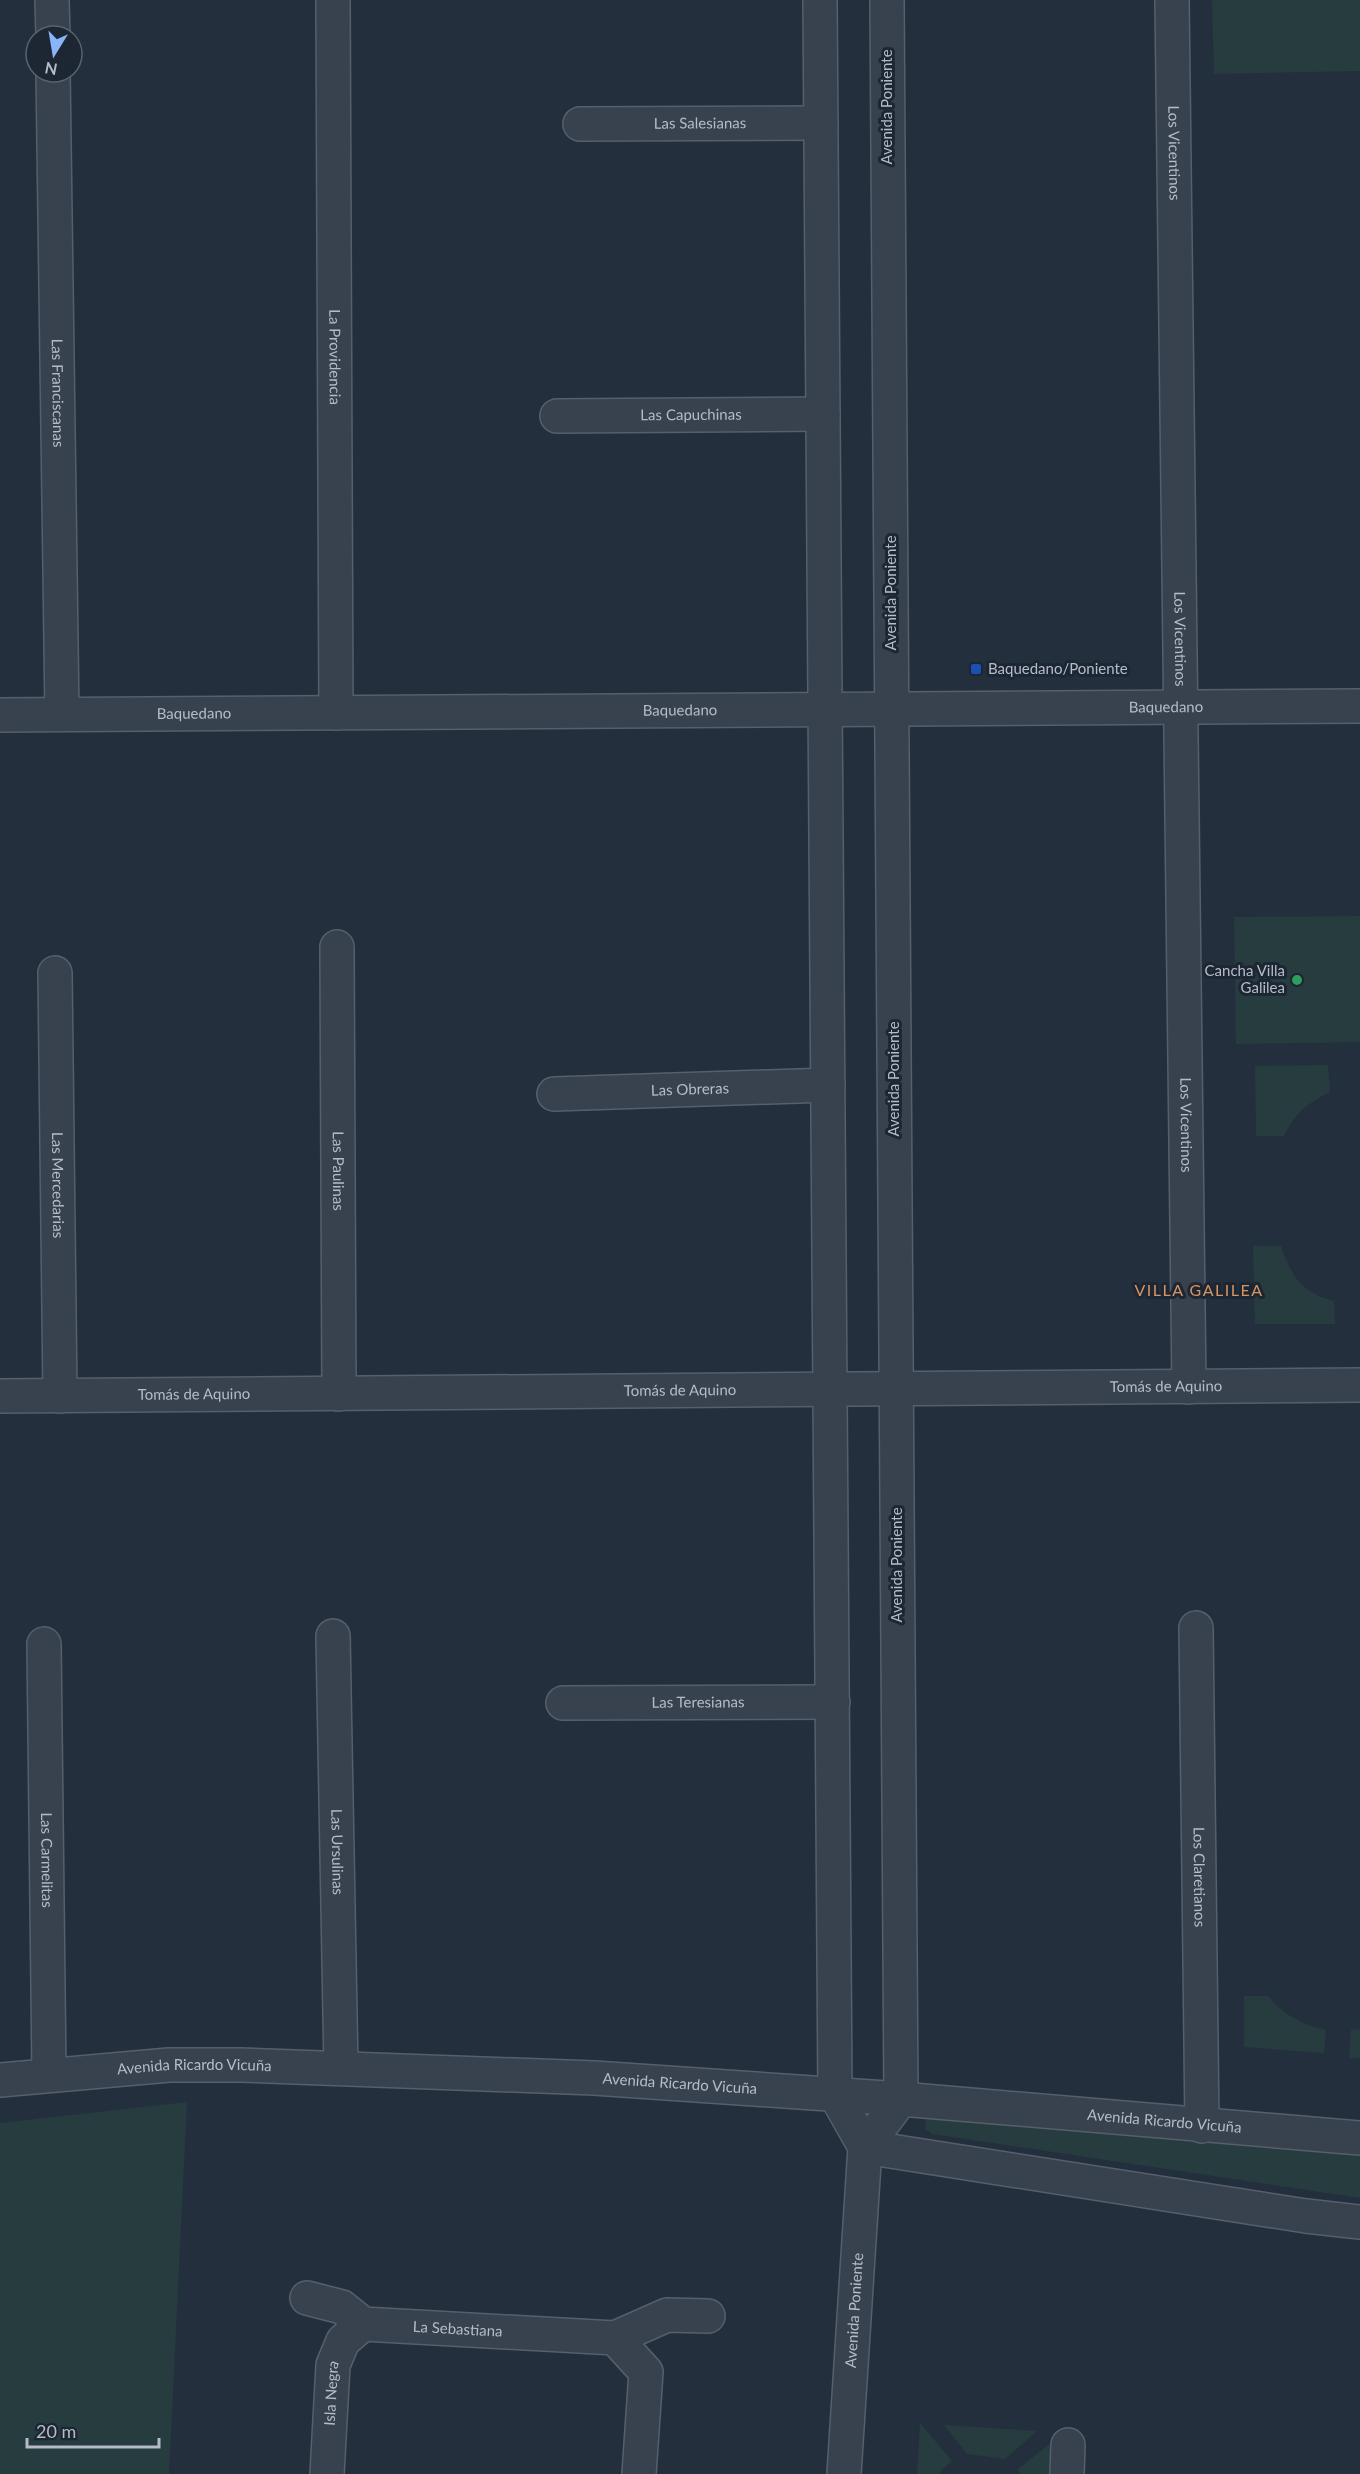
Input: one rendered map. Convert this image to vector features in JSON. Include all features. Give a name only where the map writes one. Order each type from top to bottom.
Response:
[{"type":"street","points":[[52,0],[52,24]]},
{"type":"street","name":"La Providencia","points":[[333,0],[336,713]]},
{"type":"street","points":[[820,0],[836,2094],[865,2146]]},
{"type":"street","name":"Avenida Poniente","points":[[886,0],[901,2099]]},
{"type":"street","name":"Los Vicentinos","points":[[1172,0],[1189,1387]]},
{"type":"street","name":"Las Franciscanas","points":[[53,84],[62,714]]},
{"type":"street","name":"Las Salesianas","points":[[580,124],[821,123]]},
{"type":"street","name":"Las Capuchinas","points":[[557,416],[823,414]]},
{"type":"street","name":"Baquedano","points":[[0,715],[1360,706]]},
{"type":"street","name":"Las Paulinas","points":[[338,947],[339,1394]]},
{"type":"street","name":"Las Mercedarias","points":[[55,973],[60,1396]]},
{"type":"street","name":"Las Obreras","points":[[554,1094],[828,1085]]},
{"type":"street","name":"Tomás de Aquino","points":[[0,1396],[1360,1385]]},
{"type":"street","name":"Los Claretianos","points":[[1196,1628],[1202,2126]]},
{"type":"street","name":"Las Ursulinas","points":[[333,1636],[341,2068]]},
{"type":"street","name":"Las Carmelitas","points":[[44,1644],[48,2075]]},
{"type":"street","name":"Las Teresianas","points":[[563,1703],[833,1702]]},
{"type":"street","name":"Avenida Ricardo Vicuña","points":[[0,2080],[169,2065],[341,2068],[594,2078],[901,2099],[1360,2138]]},
{"type":"street","points":[[865,2146],[901,2099]]},
{"type":"street","points":[[865,2146],[1306,2216],[1360,2222]]},
{"type":"street","name":"Avenida Poniente","points":[[844,2474],[865,2146]]},
{"type":"street","points":[[307,2298],[342,2307],[363,2324]]},
{"type":"street","name":"La Sebastiana","points":[[363,2324],[615,2338],[667,2315],[708,2316]]},
{"type":"street","name":"Isla Negra","points":[[327,2474],[333,2364],[343,2341],[363,2324]]},
{"type":"street","points":[[615,2338],[646,2372],[639,2474]]},
{"type":"green space","points":[[1212,0],[1360,0],[1360,71],[1214,74]]},
{"type":"green space","name":"Cancha Villa Galilea","points":[[1360,916],[1360,1042],[1236,1044],[1234,917]]},
{"type":"green space","points":[[1328,1065],[1330,1092],[1303,1110],[1284,1136],[1256,1136],[1255,1066]]},
{"type":"green space","points":[[1253,1246],[1281,1246],[1299,1282],[1323,1298],[1334,1301],[1335,1324],[1255,1324]]},
{"type":"green space","points":[[1244,1996],[1268,1996],[1280,2009],[1294,2018],[1326,2030],[1324,2053],[1244,2047]]},
{"type":"green space","points":[[1360,2029],[1360,2058],[1349,2058],[1351,2030]]},
{"type":"green space","points":[[187,2102],[169,2474],[0,2474],[0,2123]]},
{"type":"green space","points":[[932,2114],[1360,2152],[1360,2198],[932,2134],[925,2129],[926,2119]]},
{"type":"green space","points":[[920,2423],[952,2461],[941,2470],[940,2474],[917,2474]]},
{"type":"green space","points":[[944,2425],[1037,2431],[1005,2459],[967,2454]]},
{"type":"green space","points":[[1052,2442],[1050,2474],[1020,2474],[1018,2469]]},
{"type":"place","name":"Baquedano/Poniente","points":[[976,669]]},
{"type":"place","name":"Cancha Villa Galilea","points":[[1297,980]]},
{"type":"district","name":"VILLA GALILEA","points":[[1199,1290]]}]
